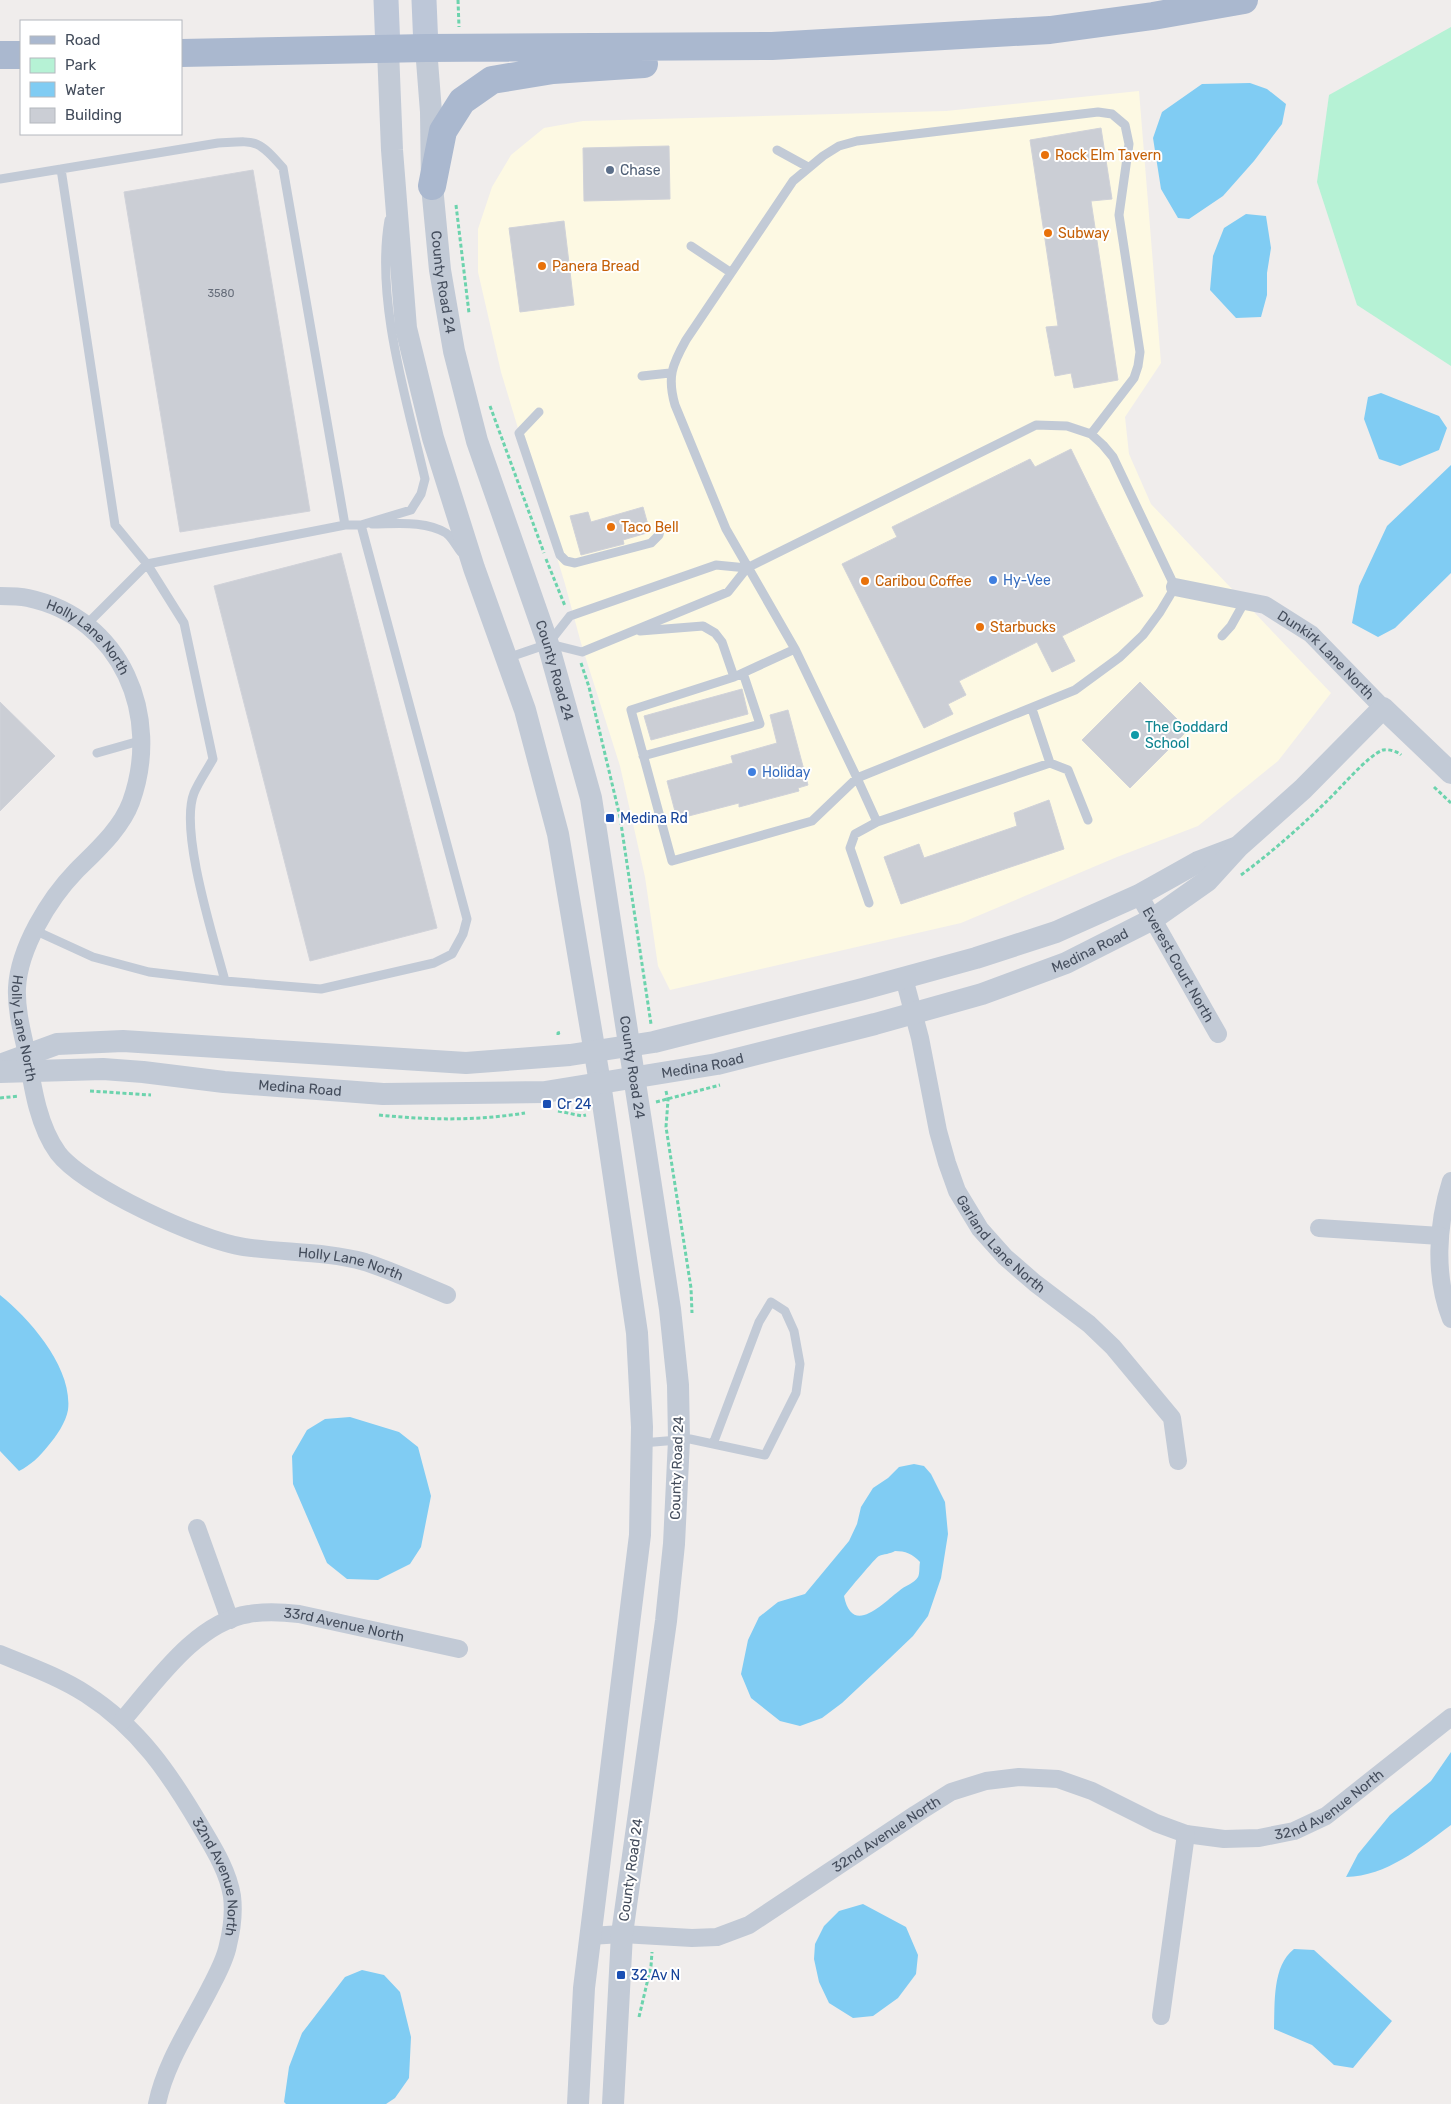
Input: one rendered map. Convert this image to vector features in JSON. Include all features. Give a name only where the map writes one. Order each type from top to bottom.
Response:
[{"type":"main road","points":[[386,0],[388,50]]},
{"type":"main road","points":[[424,0],[426,48]]},
{"type":"main road","points":[[182,53],[426,48],[772,46],[1050,30],[1152,16],[1244,0]]},
{"type":"main road","points":[[432,186],[444,131],[462,101],[492,80],[553,70],[682,62],[772,46]]},
{"type":"main road","points":[[0,55],[20,55]]},
{"type":"street","name":"County Road 24","points":[[426,48],[431,112],[432,186],[440,270],[454,351],[472,423],[505,526],[548,644],[591,798],[670,1309],[678,1385],[679,1440],[674,1544],[666,1621],[622,1934],[613,2104]]},
{"type":"street","points":[[388,50],[395,191],[406,328],[433,438],[474,568],[525,710],[558,834],[593,1051],[600,1083],[637,1333],[642,1443],[640,1535],[584,1988],[578,2104]]},
{"type":"street","name":"Dunkirk Lane North","points":[[1175,587],[1265,605],[1311,634],[1383,708],[1450,769]]},
{"type":"street","name":"Holly Lane North","points":[[0,596],[27,598],[58,608],[86,625],[110,649],[128,676],[139,707],[143,740],[140,773],[130,805],[113,833],[69,878],[50,904],[34,930],[22,963],[17,987],[18,1010],[28,1063],[45,1128],[58,1153],[80,1174],[100,1187],[206,1237],[242,1247],[319,1253],[364,1262],[447,1295]]},
{"type":"street","name":"Medina Road","points":[[0,1065],[28,1063],[135,1071],[224,1082],[384,1094],[545,1092],[717,1064],[982,994],[1066,963],[1153,919],[1208,882],[1238,847],[1303,789],[1383,708]]},
{"type":"street","name":"Medina Road","points":[[0,1072],[28,1063],[57,1044],[123,1041],[466,1063],[570,1055],[629,1044],[654,1042],[904,978],[976,958],[1056,932],[1139,894],[1198,862],[1238,847]]},
{"type":"street","name":"Everest Court North","points":[[1139,894],[1218,1034]]},
{"type":"street","name":"Garland Lane North","points":[[904,978],[946,1163],[958,1191],[980,1228],[1005,1256],[1035,1283],[1089,1324],[1114,1346],[1172,1418],[1178,1461]]},
{"type":"street","points":[[1451,1181],[1445,1199],[1440,1236],[1440,1275],[1451,1319]]},
{"type":"street","points":[[1318,1228],[1440,1236]]},
{"type":"street","points":[[197,1528],[230,1620]]},
{"type":"street","name":"33rd Avenue North","points":[[122,1721],[181,1653],[200,1636],[230,1620],[247,1614],[274,1611],[299,1614],[458,1649]]},
{"type":"street","name":"32nd Avenue North","points":[[0,1654],[48,1673],[86,1694],[122,1721],[149,1748],[175,1782],[225,1871],[232,1895],[233,1921],[228,1948],[173,2060],[161,2088],[157,2104]]},
{"type":"street","name":"32nd Avenue North","points":[[590,1936],[622,1934],[692,1938],[717,1937],[749,1925],[951,1792],[986,1781],[1019,1776],[1058,1779],[1092,1791],[1156,1823],[1186,1834],[1224,1839],[1259,1838],[1294,1831],[1326,1816],[1451,1717]]},
{"type":"street","points":[[1161,2016],[1186,1834]]},
{"type":"lane","points":[[877,822],[795,650],[726,529],[675,405],[671,391],[670,373],[682,346],[793,181],[808,167],[839,146],[857,141],[1098,112],[1112,114],[1125,125],[1128,144],[1119,215],[1140,352],[1134,378],[1091,434]]},
{"type":"lane","points":[[0,179],[218,143],[250,141],[266,148],[283,168],[345,525]]},
{"type":"lane","points":[[777,150],[808,167]]},
{"type":"lane","points":[[61,169],[115,525],[147,564],[184,623],[213,759],[194,793],[189,821],[200,882],[225,981]]},
{"type":"lane","points":[[361,524],[411,510],[421,494],[425,479],[400,372],[387,297],[385,244],[395,191]]},
{"type":"lane","points":[[691,246],[730,272]]},
{"type":"lane","points":[[642,376],[670,373]]},
{"type":"lane","points":[[539,412],[519,433],[560,555],[566,561],[576,563],[652,543],[659,535],[661,524]]},
{"type":"lane","points":[[506,658],[548,644],[582,652],[728,592],[747,568],[1036,425],[1067,426],[1091,434],[1113,457],[1175,587],[1149,627],[1120,657],[1075,690],[857,778],[812,821],[672,861],[631,710],[734,677],[795,650]]},
{"type":"lane","points":[[34,930],[93,957],[150,972],[225,981],[321,989],[434,963],[452,954],[464,934],[467,919],[361,524]]},
{"type":"lane","points":[[86,625],[147,564],[345,525],[416,524],[433,528],[447,534],[474,568]]},
{"type":"lane","points":[[548,644],[570,616],[716,565],[747,568]]},
{"type":"lane","points":[[1222,636],[1231,626],[1245,601]]},
{"type":"lane","points":[[633,631],[703,626],[715,633],[722,642],[734,677]]},
{"type":"lane","points":[[643,756],[760,724],[743,673]]},
{"type":"lane","points":[[1032,708],[1050,763]]},
{"type":"lane","points":[[97,753],[143,740]]},
{"type":"lane","points":[[869,902],[850,848],[855,834],[877,822],[1050,763],[1068,770],[1088,820]]},
{"type":"lane","points":[[642,1443],[690,1439],[713,1444],[765,1455],[796,1393],[800,1364],[794,1331],[785,1311],[771,1302],[759,1322],[713,1444]]},
{"type":"path","points":[[558,1034],[562,1032]]},
{"type":"shaded area","points":[[1139,91],[1161,363],[1125,417],[1129,454],[1151,504],[1331,693],[1278,761],[1198,826],[1117,857],[961,923],[670,990],[658,966],[645,877],[620,766],[581,643],[501,372],[478,272],[478,229],[492,187],[511,155],[544,128],[583,121],[946,111]]},
{"type":"green space","points":[[1451,27],[1451,366],[1357,305],[1317,182],[1329,95]]},
{"type":"water","points":[[1250,83],[1267,89],[1286,104],[1282,124],[1254,161],[1223,196],[1189,219],[1178,218],[1161,189],[1153,138],[1162,112],[1202,84]]},
{"type":"water","points":[[1246,214],[1266,216],[1271,248],[1267,273],[1267,295],[1261,317],[1236,318],[1210,290],[1213,256],[1224,228]]},
{"type":"water","points":[[1381,393],[1439,416],[1447,428],[1439,450],[1400,466],[1379,459],[1364,419],[1368,397]]},
{"type":"water","points":[[1451,465],[1451,573],[1395,628],[1378,637],[1352,623],[1359,586],[1387,526]]},
{"type":"water","points":[[0,1295],[24,1317],[47,1346],[57,1361],[68,1394],[67,1415],[57,1434],[38,1457],[19,1471],[0,1451]]},
{"type":"water","points":[[350,1417],[399,1432],[418,1447],[431,1496],[421,1547],[410,1564],[378,1580],[347,1579],[327,1563],[293,1484],[292,1456],[307,1430],[325,1419]]},
{"type":"water","points":[[914,1464],[924,1466],[931,1474],[945,1502],[948,1534],[941,1578],[928,1616],[913,1636],[842,1703],[822,1718],[800,1726],[780,1721],[751,1698],[741,1674],[748,1640],[759,1617],[778,1602],[805,1594],[849,1541],[857,1524],[861,1507],[873,1488],[888,1478],[899,1467]],"holes":[[[895,1551],[912,1555],[920,1562],[917,1579],[868,1614],[860,1616],[853,1614],[848,1608],[844,1596],[879,1556]]]},
{"type":"water","points":[[1451,1752],[1451,1825],[1415,1851],[1389,1866],[1375,1872],[1346,1877],[1358,1854],[1390,1815],[1431,1781]]},
{"type":"water","points":[[863,1904],[906,1927],[918,1955],[916,1974],[898,1998],[873,2016],[853,2018],[829,2003],[819,1982],[814,1959],[815,1944],[824,1926],[839,1911]]},
{"type":"water","points":[[1294,1949],[1314,1950],[1392,2021],[1353,2068],[1334,2065],[1312,2045],[1274,2029],[1278,1975],[1287,1956]]},
{"type":"water","points":[[362,1970],[384,1975],[400,1992],[411,2037],[409,2078],[395,2098],[386,2104],[286,2104],[284,2102],[289,2067],[302,2033],[345,1977]]},
{"type":"building","points":[[1101,128],[1112,199],[1091,201],[1118,380],[1074,388],[1071,373],[1055,376],[1046,327],[1058,326],[1030,140]]},
{"type":"building","points":[[669,146],[670,199],[584,201],[583,148]]},
{"type":"building","points":[[253,170],[310,511],[180,532],[124,192]]},
{"type":"building","name":"Panera Bread","points":[[564,221],[574,305],[520,312],[509,228]]},
{"type":"building","name":"Hy-Vee","points":[[1071,449],[1143,596],[1062,636],[1075,661],[1052,672],[1037,642],[959,681],[966,695],[948,704],[953,714],[924,728],[842,564],[897,537],[892,527],[1030,459],[1035,467]]},
{"type":"building","name":"Taco Bell","points":[[643,507],[650,532],[623,540],[624,544],[581,555],[570,516],[588,512],[591,522]]},
{"type":"building","points":[[341,553],[437,928],[310,961],[214,586]]},
{"type":"building","name":"The Goddard School","points":[[1140,682],[1188,730],[1130,788],[1082,740]]},
{"type":"building","points":[[742,689],[748,714],[651,740],[644,716]]},
{"type":"building","points":[[0,702],[55,756],[0,811]]},
{"type":"building","name":"Holiday","points":[[788,710],[808,785],[798,788],[799,791],[739,807],[739,803],[677,819],[667,781],[733,763],[731,756],[777,743],[770,715]]},
{"type":"building","points":[[1049,800],[1064,849],[901,904],[884,857],[919,844],[924,858],[1017,826],[1014,813]]},
{"type":"place","name":"Rock Elm Tavern","points":[[1045,155]]},
{"type":"place","name":"Chase","points":[[610,170]]},
{"type":"place","name":"Subway","points":[[1048,233]]},
{"type":"place","name":"Panera Bread","points":[[542,266]]},
{"type":"place","name":"Taco Bell","points":[[611,527]]},
{"type":"place","name":"Hy-Vee","points":[[993,580]]},
{"type":"place","name":"Caribou Coffee","points":[[865,581]]},
{"type":"place","name":"Starbucks","points":[[980,627]]},
{"type":"place","name":"The Goddard School","points":[[1135,735]]},
{"type":"place","name":"Holiday","points":[[752,772]]},
{"type":"place","name":"Medina Rd","points":[[610,818]]},
{"type":"place","name":"Cr 24","points":[[547,1104]]},
{"type":"place","name":"32 Av N","points":[[621,1975]]}]
